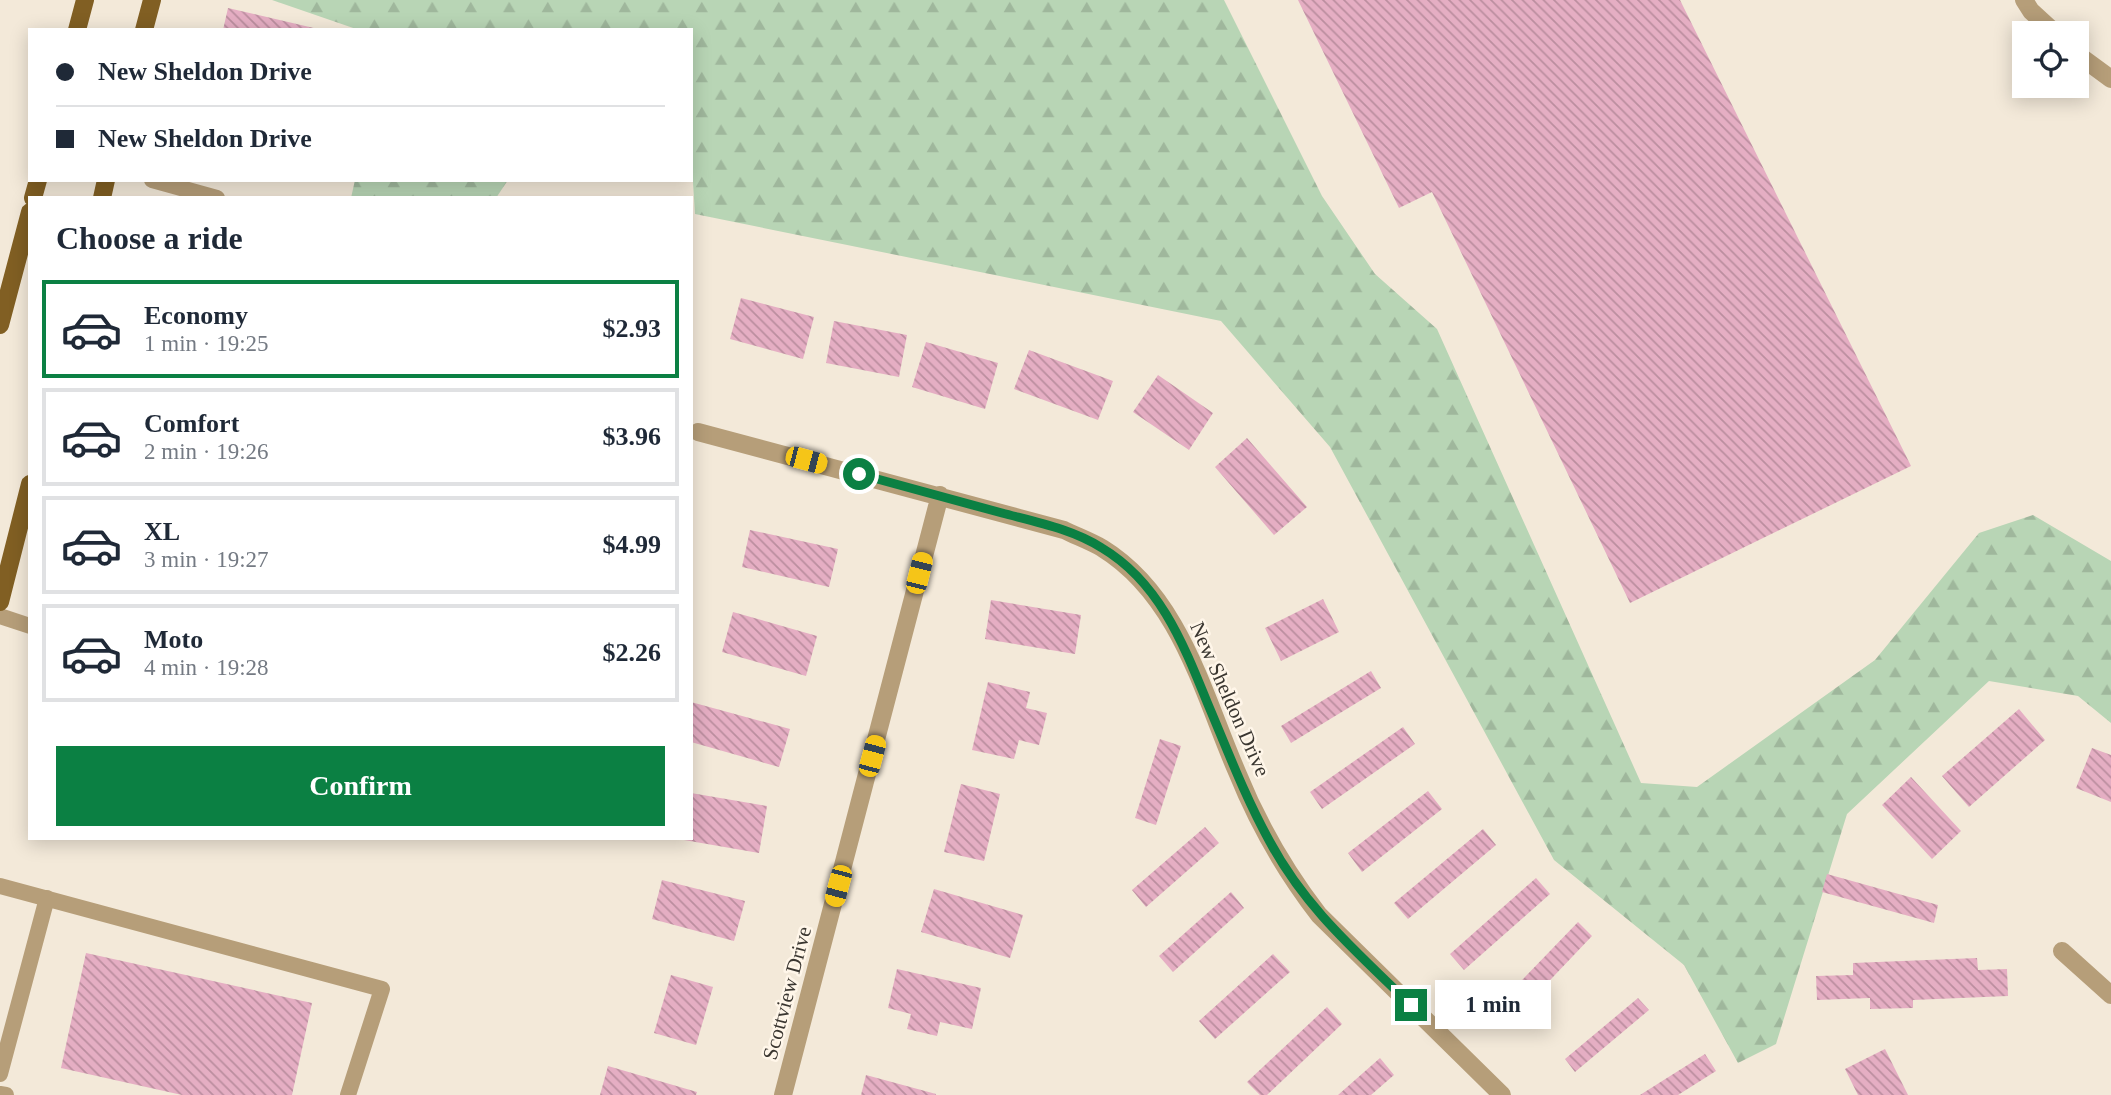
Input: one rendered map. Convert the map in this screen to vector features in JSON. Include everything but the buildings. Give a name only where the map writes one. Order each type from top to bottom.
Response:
[{"type":"main road","points":[[78,28],[85,0]]},
{"type":"main road","points":[[145,28],[152,0]]},
{"type":"main road","points":[[0,325],[28,220]]},
{"type":"main road","points":[[0,601],[28,492]]},
{"type":"street","points":[[2024,0],[2042,21]]},
{"type":"street","points":[[2089,63],[2111,79]]},
{"type":"street","name":"New Sheldon Drive","points":[[698,432],[1064,530],[1101,547],[1145,584],[1169,617],[1185,648],[1238,776],[1270,842],[1296,885],[1319,915],[1502,1095]]},
{"type":"street","name":"Scottview Drive","points":[[783,1095],[940,495]]},
{"type":"street","points":[[2062,951],[2111,995]]},
{"type":"lane","points":[[159,182],[210,196]]},
{"type":"lane","points":[[0,617],[28,625]]},
{"type":"lane","points":[[0,886],[382,989],[348,1095]]},
{"type":"lane","points":[[0,1074],[47,898]]},
{"type":"lane","points":[[0,1094],[6,1095]]},
{"type":"green space","points":[[272,0],[1224,0],[1322,196],[1375,274],[1437,329],[1641,783],[1697,787],[1875,660],[1979,533],[2033,515],[2111,561],[2111,723],[2078,696],[1989,681],[1847,814],[1776,1044],[1738,1063],[1684,965],[1554,860],[1330,447],[1221,321],[695,214],[693,28],[353,28]]},
{"type":"green space","points":[[355,182],[507,182],[497,196],[351,196]]},
{"type":"route","points":[[859,474],[1064,530],[1101,547],[1145,584],[1169,617],[1185,648],[1238,776],[1270,842],[1296,885],[1319,915],[1411,1005]]}]
